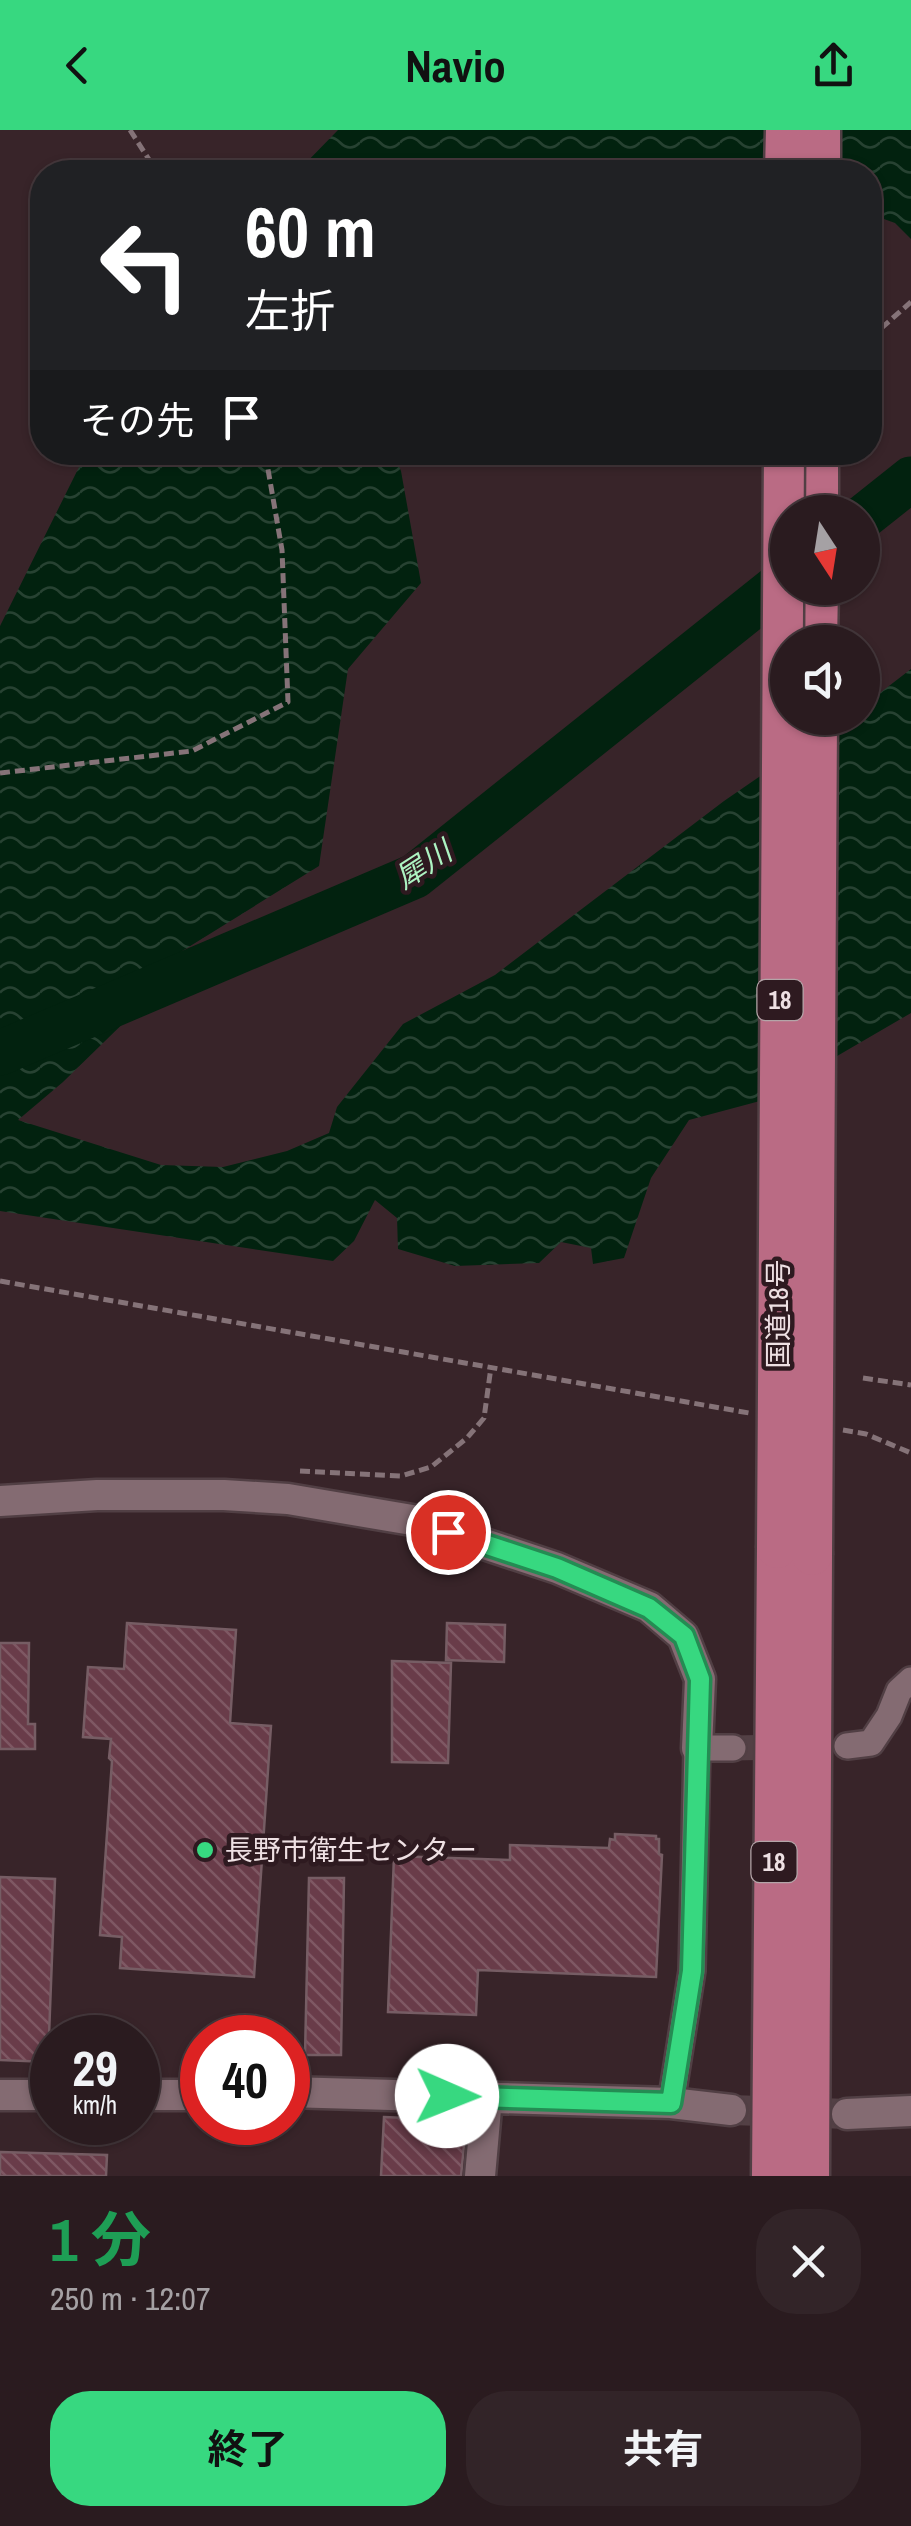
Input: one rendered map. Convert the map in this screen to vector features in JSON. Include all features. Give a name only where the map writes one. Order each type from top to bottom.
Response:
[{"type":"highway","points":[[786,130],[786,160]]},
{"type":"highway","points":[[820,130],[820,160]]},
{"type":"highway","name":"国道18号","points":[[784,465],[794,1551],[810,2176]]},
{"type":"highway","points":[[818,465],[818,495]]},
{"type":"highway","name":"国道18号","points":[[772,2176],[817,735]]},
{"type":"street","points":[[0,1501],[224,1494],[288,1498],[412,1520],[557,1568],[649,1608],[684,1636],[700,1679],[692,1971],[671,2103]]},
{"type":"street","points":[[847,1746],[872,1743],[899,1691],[911,1680]]},
{"type":"street","points":[[697,1748],[733,1748]]},
{"type":"street","points":[[310,2093],[671,2103],[730,2110]]},
{"type":"street","points":[[0,2095],[30,2095]]},
{"type":"street","points":[[480,2176],[487,2098]]},
{"type":"street","points":[[847,2114],[911,2111]]},
{"type":"path","points":[[130,130],[149,160]]},
{"type":"path","points":[[882,327],[911,302]]},
{"type":"path","points":[[0,774],[192,750],[288,702],[282,550],[267,465]]},
{"type":"path","points":[[0,1281],[754,1414]]},
{"type":"path","points":[[290,1470],[401,1476],[432,1467],[484,1418],[492,1367]]},
{"type":"path","points":[[863,1378],[911,1385]]},
{"type":"path","points":[[828,1428],[866,1434],[911,1454]]},
{"type":"water","points":[[338,130],[911,130],[911,239],[895,223],[882,218],[882,160],[309,160]]},
{"type":"water","points":[[80,465],[398,465],[421,583],[348,669],[319,866],[158,966],[143,1004],[18,1120],[161,1165],[223,1167],[287,1151],[329,1133],[337,1107],[403,1024],[495,975],[724,801],[820,735],[880,735],[880,693],[911,669],[911,1013],[760,1101],[689,1120],[651,1178],[624,1258],[593,1264],[591,1248],[561,1242],[539,1263],[455,1266],[398,1249],[397,1218],[375,1200],[354,1241],[333,1261],[0,1211],[0,626]]},
{"type":"building","points":[[127,1623],[236,1630],[230,1723],[271,1726],[254,1977],[120,1968],[122,1937],[100,1935],[112,1761],[111,1739],[83,1737],[88,1667],[124,1669]]},
{"type":"building","points":[[447,1623],[505,1625],[504,1662],[446,1660]]},
{"type":"building","points":[[0,1643],[29,1643],[28,1724],[35,1724],[35,1749],[0,1749]]},
{"type":"building","points":[[392,1661],[451,1663],[448,1763],[392,1762]]},
{"type":"building","points":[[615,1834],[659,1839],[662,1855],[656,1977],[478,1970],[476,2015],[388,2012],[394,1856],[510,1860],[510,1845],[609,1848]]},
{"type":"building","points":[[0,1877],[55,1879],[50,2015],[30,2015],[30,2061],[0,2060]]},
{"type":"building","points":[[309,1878],[344,1878],[341,2055],[310,2055],[310,2015],[306,2015]]},
{"type":"building","points":[[384,2117],[429,2119],[428,2144],[464,2145],[461,2176],[381,2176]]},
{"type":"building","points":[[0,2152],[107,2155],[106,2176],[0,2176]]},
{"type":"waterway","name":"犀川","points":[[880,504],[911,479]]},
{"type":"waterway","name":"犀川","points":[[0,1053],[415,876],[770,592]]},
{"type":"tunnel","points":[[733,1748],[847,1746]]},
{"type":"tunnel","points":[[731,2110],[847,2114]]},
{"type":"place","name":"長野市衛生センター","points":[[205,1850]]},
{"type":"route","points":[[447,2096],[671,2103],[692,1971],[700,1679],[684,1636],[649,1608],[557,1568],[448,1532]]}]
